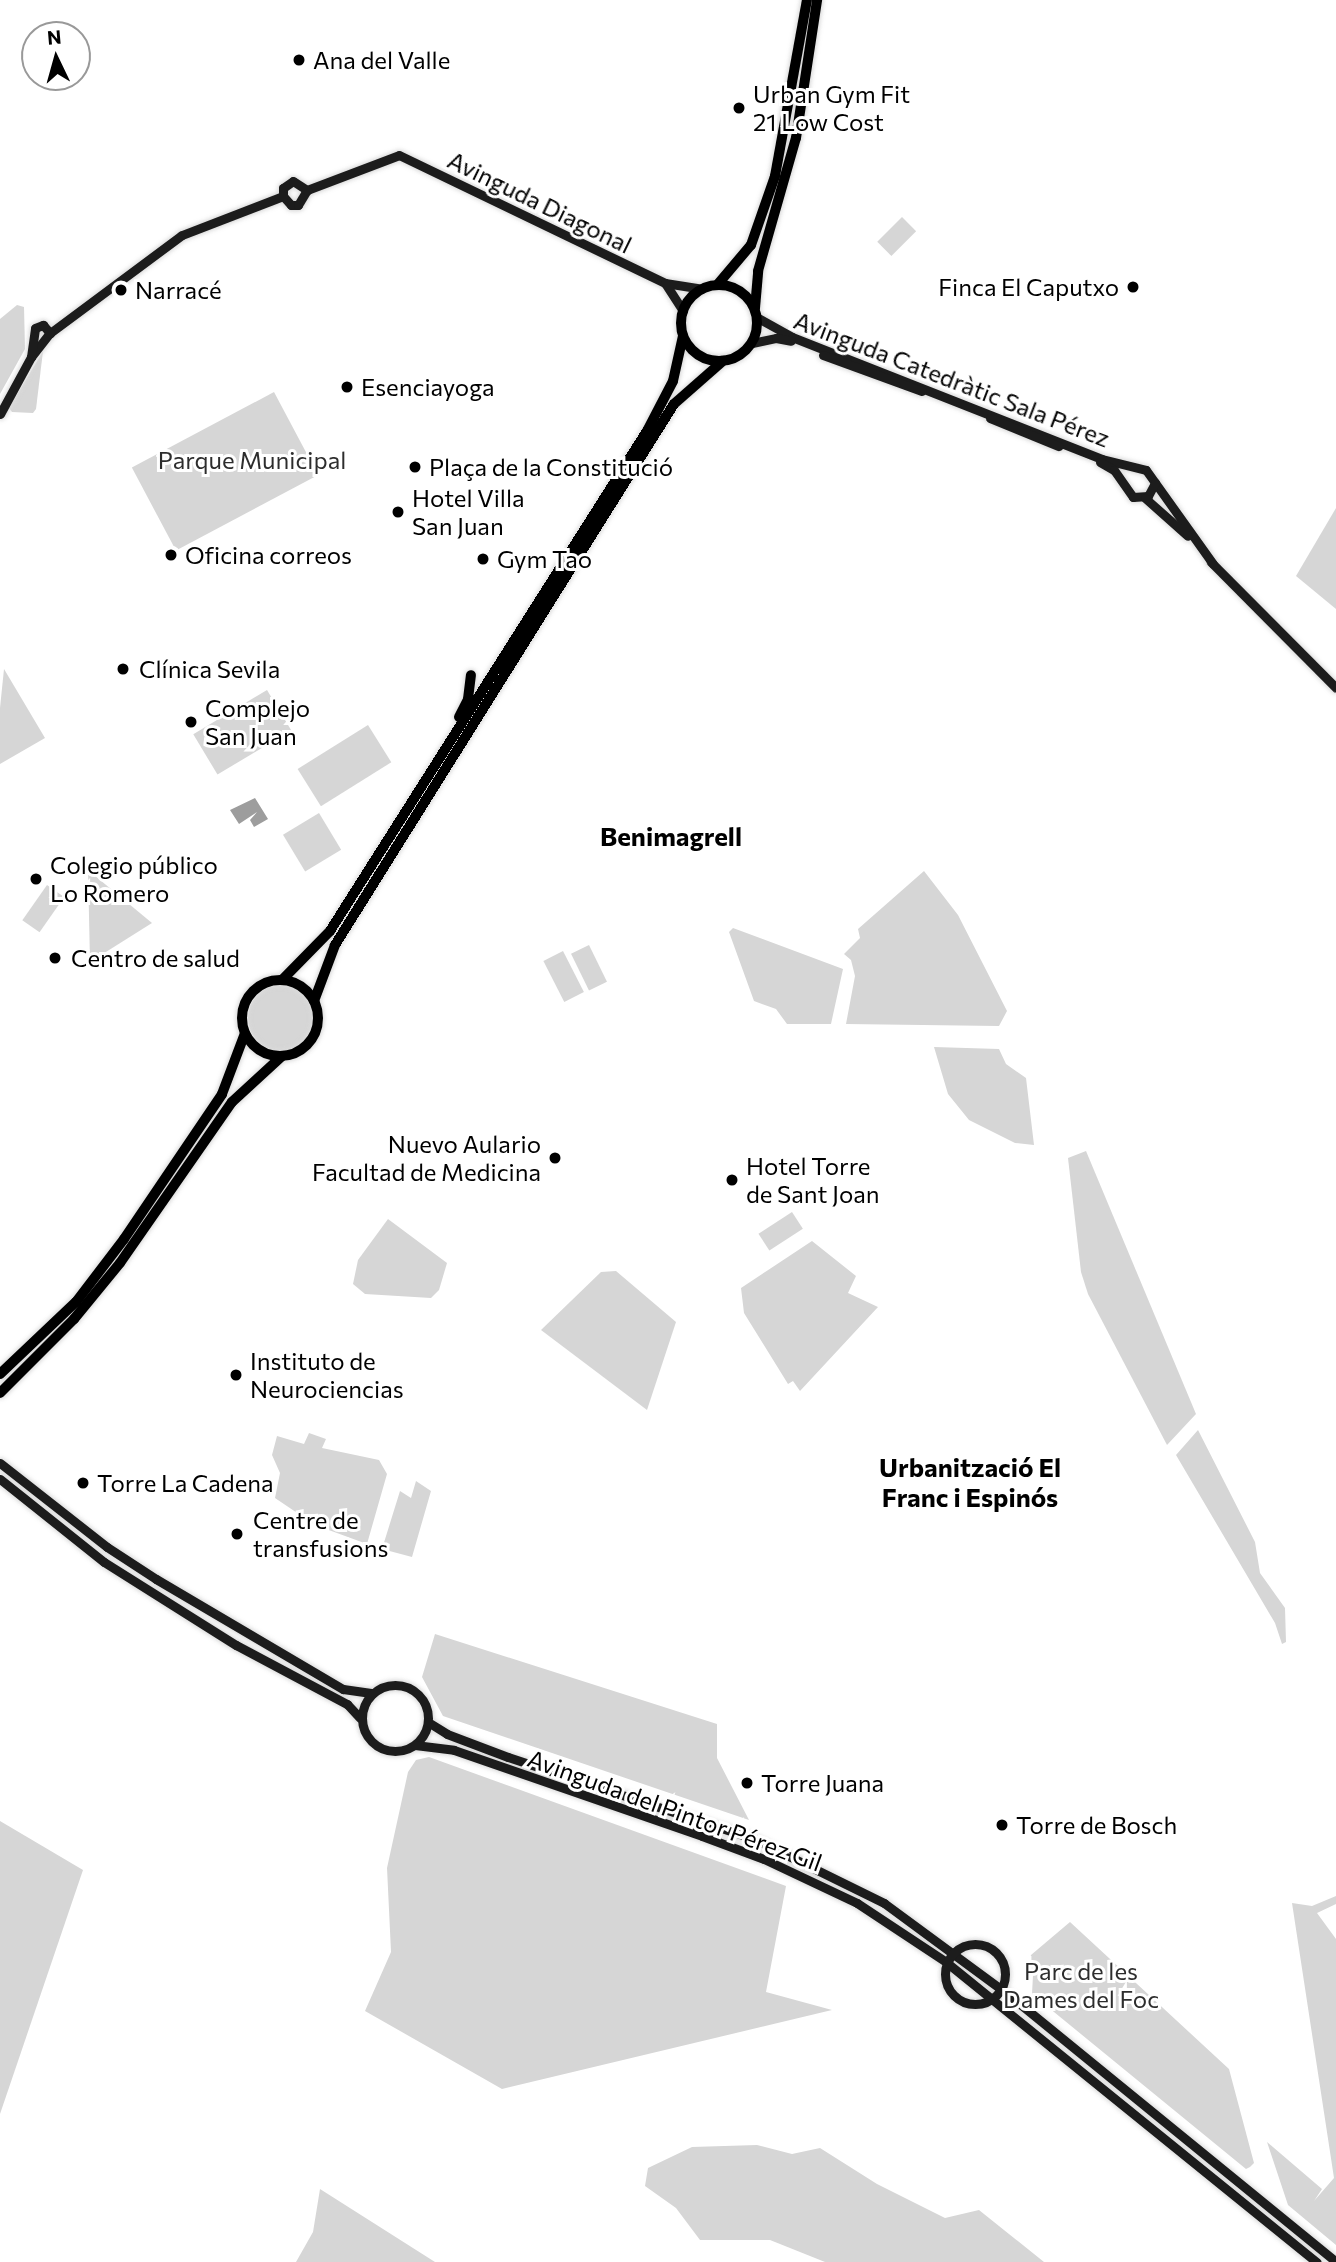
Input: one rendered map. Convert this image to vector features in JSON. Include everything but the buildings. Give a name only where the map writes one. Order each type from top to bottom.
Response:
[{"type":"main road","points":[[683,311],[702,289],[718,284],[751,245],[775,176],[807,0]]},
{"type":"main road","points":[[314,1001],[335,945],[674,404],[723,360],[740,355],[752,343],[758,271],[796,138],[817,0]]},
{"type":"main road","name":"Avinguda Diagonal","points":[[307,190],[399,155],[665,283],[702,289]]},
{"type":"main road","points":[[293,181],[307,190],[298,205],[291,205],[283,195],[283,188],[293,181]]},
{"type":"main road","points":[[38,340],[59,331],[181,235],[283,195]]},
{"type":"main road","points":[[282,980],[330,931],[660,410],[683,336],[683,311],[665,283]]},
{"type":"main road","points":[[718,284],[744,293],[756,313]]},
{"type":"main road","name":"Avinguda Catedràtic Sala Pérez","points":[[756,313],[792,337],[1135,470]]},
{"type":"main road","points":[[0,414],[31,357],[38,340],[38,326],[47,327],[50,333]]},
{"type":"main road","points":[[683,336],[699,355],[723,360]]},
{"type":"main road","name":"Avinguda Catedràtic Sala Pérez","points":[[752,343],[790,341],[1102,463],[1125,484]]},
{"type":"main road","points":[[1213,564],[1146,470],[1135,470],[1125,484],[1133,497],[1145,498],[1158,506],[1213,564],[1336,688]]},
{"type":"main road","points":[[1145,498],[1155,482]]},
{"type":"main road","points":[[429,773],[468,699],[471,676]]},
{"type":"main road","points":[[0,1374],[76,1302],[124,1239],[222,1094],[244,1033],[242,1016],[247,999],[265,983],[282,980],[297,984],[314,1001],[318,1015],[314,1036],[301,1050],[282,1056],[232,1102],[120,1264],[74,1319],[0,1393]]},
{"type":"main road","points":[[244,1033],[256,1048],[282,1056]]},
{"type":"main road","points":[[0,1463],[107,1547],[156,1579],[345,1690],[373,1693],[394,1685],[408,1688],[426,1704],[428,1722],[415,1745],[405,1750],[383,1749],[368,1738],[360,1718],[347,1703],[236,1645],[104,1562],[0,1479]]},
{"type":"main road","points":[[360,1718],[373,1693]]},
{"type":"main road","name":"Avinguda del Pintor Pérez Gil","points":[[428,1722],[447,1734],[508,1757],[719,1826],[791,1855],[884,1903],[954,1952],[1336,2262]]},
{"type":"main road","name":"Avinguda del Pintor Pérez Gil","points":[[415,1745],[454,1750],[764,1859],[857,1903],[946,1962],[1317,2262]]},
{"type":"main road","points":[[965,1947],[990,1947],[1002,1961],[1001,1990],[993,1999],[962,2000],[947,1986],[946,1962],[954,1952],[965,1947]]},
{"type":"green space","points":[[902,217],[916,231],[891,256],[877,242]]},
{"type":"green space","points":[[17,305],[24,307],[25,349],[0,394],[0,319]]},
{"type":"green space","points":[[43,351],[36,409],[33,413],[12,412],[9,408]]},
{"type":"green space","name":"Parque Municipal","points":[[274,392],[318,475],[176,551],[132,468]]},
{"type":"green space","points":[[1336,508],[1336,609],[1296,576]]},
{"type":"green space","points":[[4,669],[45,738],[0,764],[0,708]]},
{"type":"green space","points":[[267,690],[291,730],[217,775],[193,734]]},
{"type":"green space","points":[[368,725],[391,762],[321,806],[298,769]]},
{"type":"green space","points":[[319,813],[341,850],[305,871],[283,835]]},
{"type":"green space","points":[[88,870],[152,923],[90,962]]},
{"type":"green space","points":[[924,871],[958,915],[1007,1011],[999,1026],[846,1024],[855,976],[851,960],[844,954],[860,938],[858,929]]},
{"type":"green space","points":[[47,885],[64,897],[40,932],[22,920]]},
{"type":"green space","points":[[733,928],[843,969],[831,1024],[787,1024],[776,1009],[754,1001],[729,932]]},
{"type":"green space","points":[[589,945],[607,982],[589,991],[571,954]]},
{"type":"green space","points":[[563,951],[584,992],[564,1002],[543,961]]},
{"type":"green space","points":[[281,985],[294,988],[304,995],[311,1005],[314,1018],[311,1031],[304,1041],[294,1048],[281,1051],[268,1048],[258,1041],[251,1031],[248,1018],[251,1005],[258,995],[268,988]]},
{"type":"green space","points":[[934,1047],[999,1049],[1006,1064],[1026,1078],[1034,1145],[1015,1143],[969,1120],[948,1094]]},
{"type":"green space","points":[[1086,1151],[1196,1414],[1167,1445],[1088,1294],[1081,1272],[1068,1158]]},
{"type":"green space","points":[[792,1212],[803,1229],[769,1251],[758,1234]]},
{"type":"green space","points":[[388,1219],[447,1263],[439,1290],[431,1298],[365,1294],[353,1284],[358,1260]]},
{"type":"green space","points":[[812,1241],[856,1276],[848,1293],[878,1307],[800,1391],[793,1381],[788,1384],[744,1313],[741,1288]]},
{"type":"green space","points":[[616,1271],[676,1322],[647,1410],[541,1330],[601,1272]]},
{"type":"green space","points":[[1198,1430],[1255,1542],[1260,1573],[1285,1608],[1286,1642],[1282,1644],[1275,1623],[1176,1455]]},
{"type":"green space","points":[[309,1433],[326,1439],[322,1448],[379,1460],[387,1474],[367,1544],[315,1525],[275,1498],[280,1473],[272,1455],[277,1436],[304,1444]]},
{"type":"green space","points":[[416,1481],[431,1491],[412,1557],[382,1549],[400,1491],[411,1498]]},
{"type":"green space","points":[[435,1634],[717,1724],[717,1758],[749,1820],[443,1716],[422,1677]]},
{"type":"green space","points":[[429,1757],[786,1886],[766,1992],[832,2010],[502,2089],[365,2011],[391,1952],[387,1868],[408,1772],[416,1760]]},
{"type":"green space","points":[[0,1821],[83,1870],[0,2114]]},
{"type":"green space","points":[[1336,1896],[1336,1904],[1317,1913],[1336,1939],[1336,2245],[1288,2205],[1267,2142],[1322,2189],[1314,2201],[1334,2178],[1292,1903],[1312,1906]]},
{"type":"green space","name":"Parc de les Dames del Foc","points":[[1070,1922],[1229,2069],[1254,2163],[1250,2167],[1246,2169],[1032,1994],[1033,1975],[1026,1973],[1031,1955]]},
{"type":"green space","points":[[757,2145],[792,2154],[820,2148],[877,2184],[945,2218],[979,2210],[1044,2262],[825,2262],[770,2240],[700,2240],[676,2208],[645,2186],[648,2168],[692,2147]]},
{"type":"green space","points":[[320,2189],[435,2262],[296,2262],[313,2232]]},
{"type":"shaded area","points":[[255,798],[268,819],[254,827],[250,820],[257,812],[239,824],[230,810]]},
{"type":"place","name":"Ana del Valle","points":[[299,60]]},
{"type":"place","name":"Urban Gym Fit 21 Low Cost","points":[[739,108]]},
{"type":"place","name":"Finca El Caputxo","points":[[1133,287]]},
{"type":"place","name":"Narracé","points":[[121,290]]},
{"type":"place","name":"Esenciayoga","points":[[347,387]]},
{"type":"place","name":"Plaça de la Constitució","points":[[415,467]]},
{"type":"place","name":"Hotel Villa San Juan","points":[[398,512]]},
{"type":"place","name":"Oficina correos","points":[[171,555]]},
{"type":"place","name":"Gym Tao","points":[[483,559]]},
{"type":"place","name":"Clínica Sevila","points":[[123,669]]},
{"type":"place","name":"Complejo San Juan","points":[[191,722]]},
{"type":"place","name":"Colegio público Lo Romero","points":[[36,879]]},
{"type":"place","name":"Centro de salud","points":[[55,958]]},
{"type":"place","name":"Nuevo Aulario Facultad de Medicina","points":[[555,1158]]},
{"type":"place","name":"Hotel Torre de Sant Joan","points":[[732,1180]]},
{"type":"place","name":"Instituto de Neurociencias","points":[[236,1375]]},
{"type":"place","name":"Torre La Cadena","points":[[83,1483]]},
{"type":"place","name":"Centre de transfusions","points":[[237,1534]]},
{"type":"place","name":"Torre Juana","points":[[747,1783]]},
{"type":"place","name":"Torre de Bosch","points":[[1002,1825]]},
{"type":"district","name":"Benimagrell","points":[[671,836]]},
{"type":"district","name":"Urbanització El Franc i Espinós","points":[[970,1482]]}]
